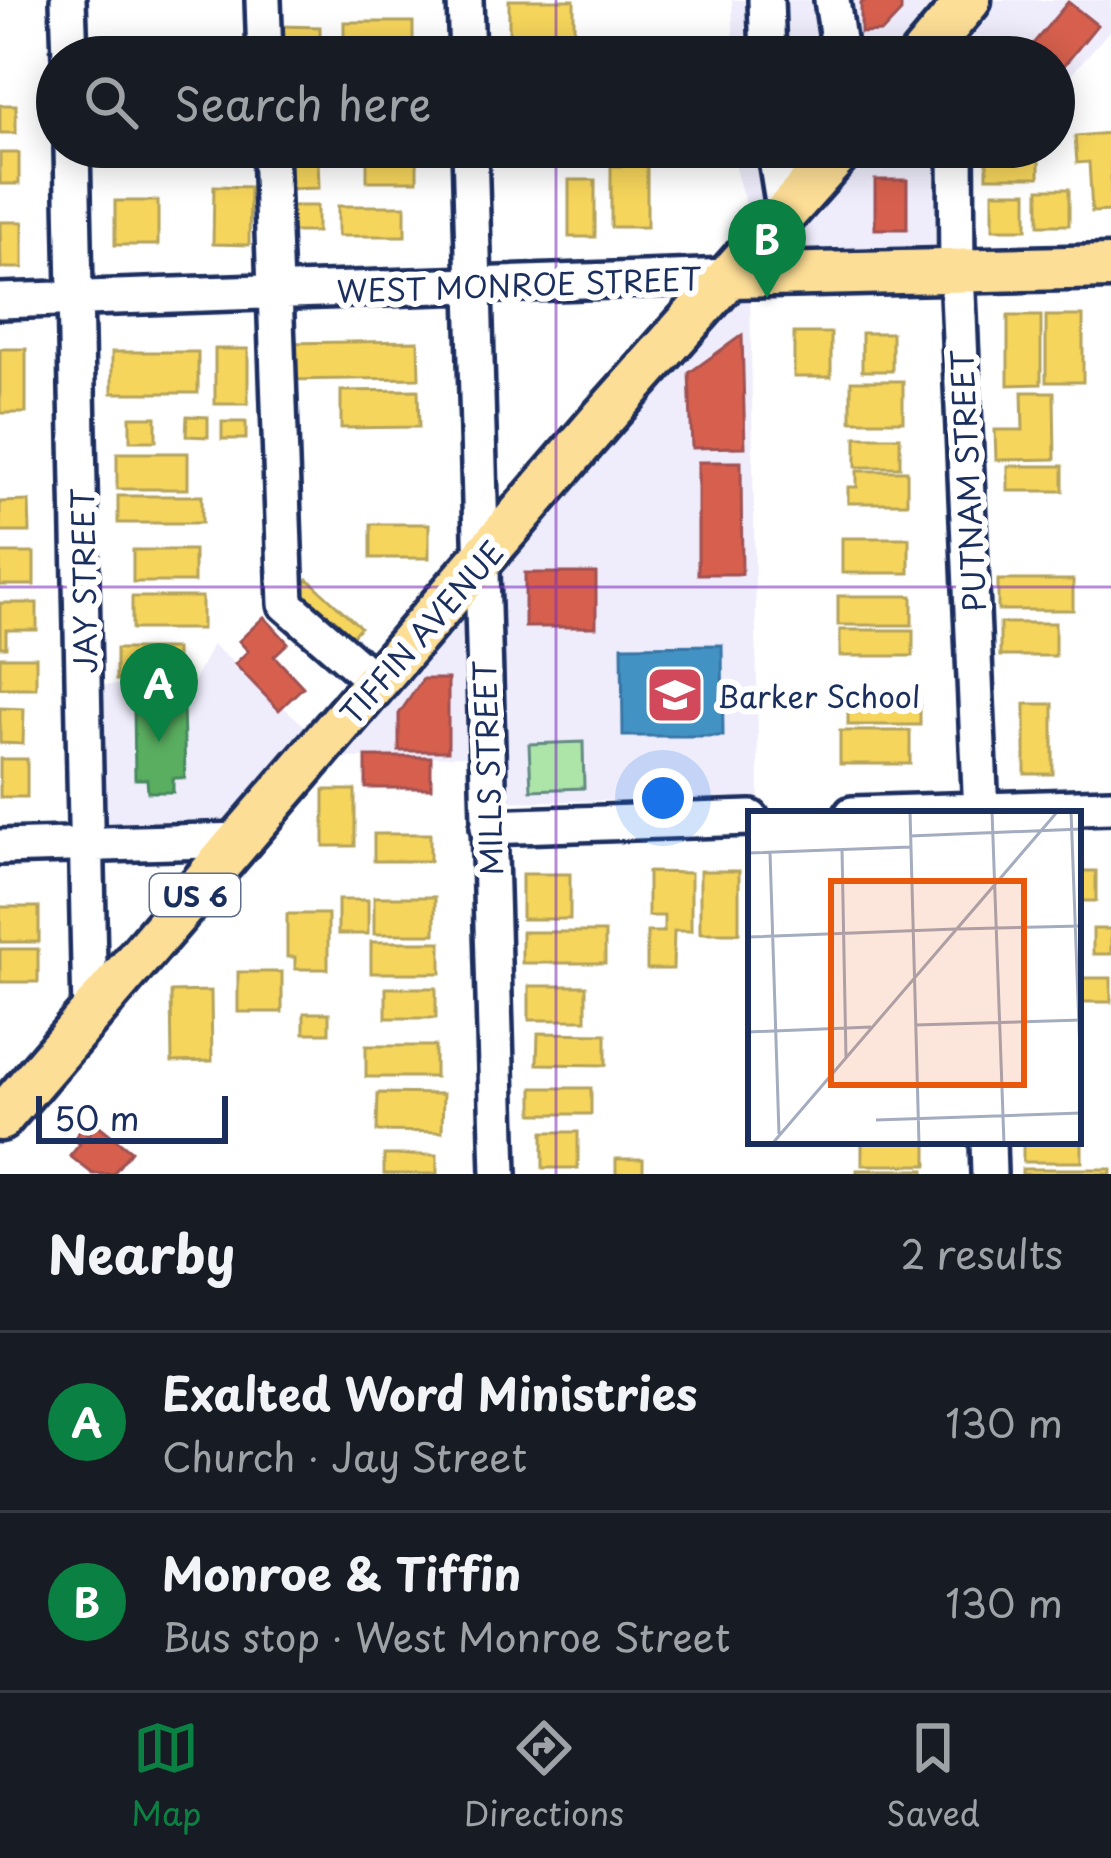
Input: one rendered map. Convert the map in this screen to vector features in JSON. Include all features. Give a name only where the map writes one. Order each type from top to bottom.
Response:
[{"type":"main road","name":"TIFFIN AVENUE","points":[[0,1119],[603,418],[826,168]]},
{"type":"main road","name":"WEST MONROE STREET","points":[[732,276],[1111,267]]},
{"type":"street","points":[[68,0],[69,36]]},
{"type":"street","points":[[262,0],[264,36]]},
{"type":"street","points":[[465,0],[466,36]]},
{"type":"street","points":[[766,0],[767,36]]},
{"type":"street","points":[[782,0],[782,36]]},
{"type":"street","points":[[832,0],[837,36]]},
{"type":"street","points":[[845,0],[848,36]]},
{"type":"street","name":"JAY STREET","points":[[74,168],[90,1015]]},
{"type":"street","points":[[271,168],[286,604],[377,683]]},
{"type":"street","name":"MILLS STREET","points":[[471,168],[499,1174]]},
{"type":"street","points":[[777,168],[785,215]]},
{"type":"street","name":"PUTNAM STREET","points":[[956,168],[981,811]]},
{"type":"street","name":"WEST MONROE STREET","points":[[0,301],[732,276]]},
{"type":"street","points":[[1003,811],[1111,806]]},
{"type":"street","points":[[488,827],[748,818]]},
{"type":"street","points":[[0,847],[242,840]]},
{"type":"shaded area","points":[[732,0],[1111,0],[1111,29],[1075,70],[1075,36],[733,36]]},
{"type":"shaded area","points":[[736,168],[948,168],[946,280],[750,288],[759,799],[481,802],[476,756],[337,758],[278,827],[96,834],[93,685],[192,685],[212,644],[315,735],[755,237]]},
{"type":"green space","points":[[583,742],[584,788],[531,790],[529,744]]},
{"type":"building: Homes","points":[[509,0],[574,0],[574,36],[509,36]]},
{"type":"building: Homes","points":[[344,22],[413,22],[413,36],[344,36]]},
{"type":"building: Homes","points":[[279,26],[320,27],[320,36],[279,36]]},
{"type":"building: Homes","points":[[0,105],[16,105],[16,133],[0,133]]},
{"type":"building: Homes","points":[[1111,133],[1111,211],[1092,212],[1089,162],[1077,163],[1075,136]]},
{"type":"building: Homes","points":[[0,153],[19,153],[19,184],[0,184]]},
{"type":"building: Homes","points":[[285,168],[318,168],[319,188],[286,189]]},
{"type":"building: Homes","points":[[367,168],[417,168],[417,181],[367,181]]},
{"type":"building: Homes","points":[[611,168],[647,168],[647,227],[611,227]]},
{"type":"building: Homes","points":[[987,168],[1039,168],[1039,177],[987,177]]},
{"type":"building: Homes","points":[[569,180],[595,180],[595,237],[569,237]]},
{"type":"building: Homes","points":[[214,186],[250,187],[249,245],[213,244]]},
{"type":"building: Homes","points":[[1039,189],[1069,189],[1069,225],[1039,225]]},
{"type":"building: Homes","points":[[993,192],[1027,192],[1027,229],[993,229]]},
{"type":"building: Homes","points":[[115,201],[158,201],[158,245],[115,245]]},
{"type":"building: Homes","points":[[290,206],[317,206],[317,232],[290,232]]},
{"type":"building: Homes","points":[[338,206],[405,206],[405,236],[338,236]]},
{"type":"building: Homes","points":[[0,222],[23,222],[23,268],[1,268]]},
{"type":"building: Homes","points":[[1008,316],[1041,316],[1041,384],[1008,385]]},
{"type":"building: Homes","points":[[1046,316],[1083,316],[1083,382],[1046,382]]},
{"type":"building: Homes","points":[[794,333],[831,333],[831,377],[794,377]]},
{"type":"building: Homes","points":[[862,333],[892,333],[892,371],[862,371]]},
{"type":"building: Homes","points":[[418,341],[419,378],[285,380],[285,343]]},
{"type":"building: Homes","points":[[0,349],[26,349],[26,413],[0,413]]},
{"type":"building: Homes","points":[[215,349],[248,349],[248,404],[215,404]]},
{"type":"building: Homes","points":[[112,352],[198,352],[198,393],[112,393]]},
{"type":"building: Homes","points":[[851,381],[903,381],[903,421],[851,421]]},
{"type":"building: Homes","points":[[418,390],[419,427],[341,428],[341,391]]},
{"type":"building: Homes","points":[[1022,392],[1054,392],[1055,459],[996,460],[995,430],[1023,430]]},
{"type":"building: Homes","points":[[187,416],[208,417],[208,437],[186,436]]},
{"type":"building: Homes","points":[[130,417],[156,417],[156,441],[130,441]]},
{"type":"building: Homes","points":[[222,422],[246,422],[246,439],[222,439]]},
{"type":"building: Homes","points":[[856,437],[900,437],[900,467],[856,467]]},
{"type":"building: Homes","points":[[117,453],[188,453],[188,489],[117,489]]},
{"type":"building: Homes","points":[[1008,466],[1063,466],[1063,491],[1008,491]]},
{"type":"building: Homes","points":[[857,471],[907,471],[907,503],[848,503],[848,487],[857,487]]},
{"type":"building: Homes","points":[[118,496],[202,496],[202,523],[118,523]]},
{"type":"building: Homes","points":[[29,501],[30,532],[0,532],[0,502]]},
{"type":"building: Homes","points":[[371,524],[429,524],[429,558],[371,558]]},
{"type":"building: Homes","points":[[842,538],[909,538],[909,573],[842,573]]},
{"type":"building: Homes","points":[[133,550],[194,550],[194,582],[133,582]]},
{"type":"building: Homes","points":[[0,553],[34,553],[34,585],[0,585]]},
{"type":"building: Homes","points":[[308,579],[360,627],[344,646],[291,602]]},
{"type":"building: Homes","points":[[998,580],[1073,580],[1073,610],[998,610]]},
{"type":"building: Homes","points":[[838,596],[912,596],[912,625],[838,625]]},
{"type":"building: Homes","points":[[132,597],[202,597],[202,629],[132,629]]},
{"type":"building: Homes","points":[[0,603],[37,603],[37,630],[6,630],[6,647],[0,647]]},
{"type":"building: Homes","points":[[1000,623],[1055,623],[1055,656],[1000,656]]},
{"type":"building: Homes","points":[[840,630],[913,630],[913,656],[840,656]]},
{"type":"building: Homes","points":[[116,649],[176,649],[176,680],[116,680]]},
{"type":"building: Homes","points":[[0,657],[36,657],[36,688],[0,688]]},
{"type":"building: Homes","points":[[848,696],[920,696],[920,725],[848,725]]},
{"type":"building: Homes","points":[[1025,704],[1053,704],[1053,774],[1025,774]]},
{"type":"building: Homes","points":[[0,708],[24,709],[23,744],[0,743]]},
{"type":"building: Homes","points":[[840,731],[910,731],[910,764],[840,764]]},
{"type":"building: Homes","points":[[0,759],[27,759],[27,797],[0,797]]},
{"type":"building: Homes","points":[[324,790],[355,790],[355,846],[324,846]]},
{"type":"building: Homes","points":[[374,834],[430,834],[430,861],[374,861]]},
{"type":"building: Homes","points":[[1081,862],[1083,871],[1096,871],[1096,901],[1081,901]]},
{"type":"building: Homes","points":[[700,871],[739,871],[739,933],[700,933]]},
{"type":"building: Homes","points":[[648,872],[691,873],[691,931],[674,931],[673,969],[647,969],[647,932],[664,932],[664,916],[648,916]]},
{"type":"building: Homes","points":[[522,874],[570,874],[570,919],[522,919]]},
{"type":"building: Homes","points":[[374,897],[435,897],[435,934],[374,934]]},
{"type":"building: Homes","points":[[338,900],[368,900],[368,934],[338,934]]},
{"type":"building: Homes","points":[[0,907],[39,907],[39,942],[0,942]]},
{"type":"building: Homes","points":[[287,914],[328,914],[328,969],[295,969],[295,957],[287,957]]},
{"type":"building: Homes","points":[[1093,929],[1111,929],[1111,954],[1093,954]]},
{"type":"building: Homes","points":[[522,932],[605,932],[605,963],[522,963]]},
{"type":"building: Homes","points":[[371,942],[441,942],[441,973],[371,973]]},
{"type":"building: Homes","points":[[0,949],[38,949],[38,982],[0,982]]},
{"type":"building: Homes","points":[[238,972],[282,972],[282,1012],[238,1012]]},
{"type":"building: Homes","points":[[1081,978],[1111,978],[1111,1002],[1081,1002]]},
{"type":"building: Homes","points":[[529,986],[586,986],[586,1020],[529,1020]]},
{"type":"building: Homes","points":[[386,988],[436,988],[436,1018],[386,1018]]},
{"type":"building: Homes","points":[[211,991],[212,1061],[172,1062],[171,992]]},
{"type":"building: Homes","points":[[304,1013],[329,1013],[329,1033],[304,1033]]},
{"type":"building: Homes","points":[[538,1033],[606,1034],[606,1065],[537,1064]]},
{"type":"building: Homes","points":[[366,1046],[435,1046],[435,1077],[366,1077]]},
{"type":"building: Homes","points":[[533,1088],[591,1088],[591,1114],[533,1114]]},
{"type":"building: Homes","points":[[378,1093],[443,1094],[442,1132],[377,1131]]},
{"type":"building: Homes","points":[[1082,1129],[1082,1162],[1023,1162],[1023,1144],[1081,1144]]},
{"type":"building: Homes","points":[[543,1132],[578,1132],[578,1168],[543,1168]]},
{"type":"building: Homes","points":[[862,1144],[927,1144],[927,1165],[862,1165]]},
{"type":"building: Homes","points":[[384,1155],[437,1155],[437,1174],[384,1174]]},
{"type":"building: Homes","points":[[616,1159],[643,1159],[643,1174],[616,1174]]},
{"type":"building: Homes","points":[[1022,1169],[1111,1169],[1111,1174],[1022,1174]]},
{"type":"building: Homes","points":[[857,1170],[924,1170],[924,1174],[857,1174]]},
{"type":"building: Shops","points":[[901,0],[901,12],[882,32],[861,33],[861,3]]},
{"type":"building: Shops","points":[[1068,2],[1097,25],[1075,52],[1075,36],[1040,36]]},
{"type":"building: Shops","points":[[875,180],[907,180],[907,229],[875,229]]},
{"type":"building: Shops","points":[[742,335],[745,447],[692,448],[689,373]]},
{"type":"building: Shops","points":[[698,462],[741,462],[742,574],[698,574]]},
{"type":"building: Shops","points":[[525,573],[596,573],[596,627],[525,627]]},
{"type":"building: Shops","points":[[264,617],[288,643],[274,656],[303,687],[279,710],[235,664],[248,651],[239,641]]},
{"type":"building: Shops","points":[[423,679],[448,679],[448,751],[399,751],[399,714]]},
{"type":"building: Shops","points":[[366,757],[431,757],[431,788],[366,788]]},
{"type":"building: Shops","points":[[97,1124],[131,1151],[113,1174],[93,1174],[70,1156],[80,1144],[74,1139],[81,1129],[88,1135]]},
{"type":"building: Schools","points":[[722,645],[723,736],[623,736],[622,646]]},
{"type":"building: Public","points":[[183,706],[185,778],[173,778],[173,792],[148,792],[147,779],[135,779],[134,707]]},
{"type":"place","name":"Monroe & Tiffin","points":[[767,298]]},
{"type":"place","name":"Barker School","points":[[675,695]]},
{"type":"place","name":"Exalted Word Ministries","points":[[159,742]]}]
